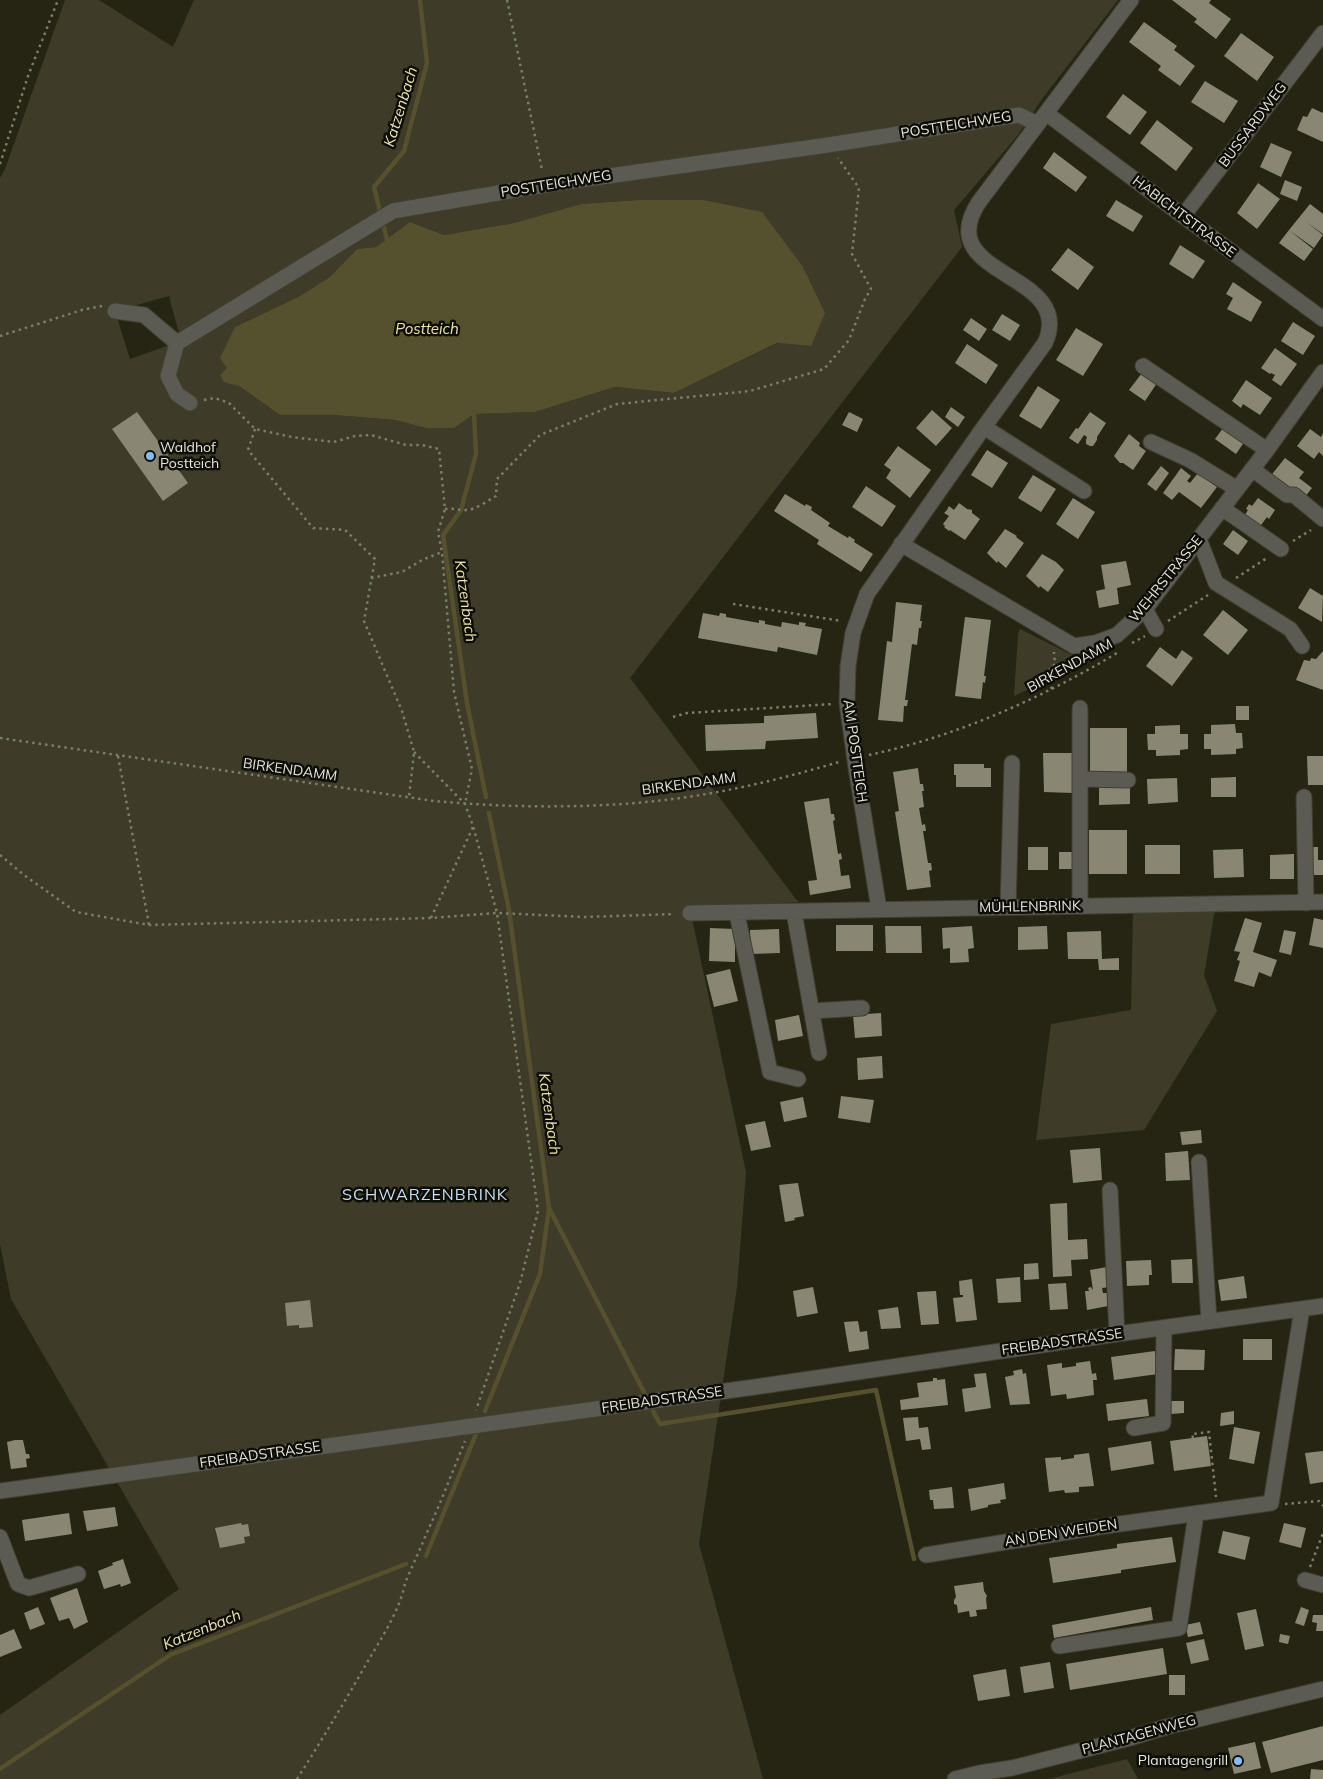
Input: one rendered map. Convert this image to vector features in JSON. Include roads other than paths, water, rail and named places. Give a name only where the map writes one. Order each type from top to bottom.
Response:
[{"type":"street","name":"POSTTEICHWEG","points":[[901,544],[1049,336],[1050,321],[1046,307],[1035,294],[976,253],[970,239],[968,224],[971,213],[1131,0]]},
{"type":"street","name":"BUSSARDWEG","points":[[1183,216],[1323,33]]},
{"type":"street","name":"POSTTEICHWEG","points":[[177,343],[393,211],[545,184],[828,145],[1019,115],[1042,119]]},
{"type":"street","name":"HABICHTSTRASSE","points":[[1042,119],[1183,216],[1323,319]]},
{"type":"street","points":[[115,311],[144,315],[177,343],[168,376],[176,394],[190,403]]},
{"type":"street","points":[[1143,366],[1266,450]]},
{"type":"street","name":"WEHRSTRASSE","points":[[901,544],[1074,646],[1095,643],[1116,635],[1145,609],[1323,372]]},
{"type":"street","points":[[984,427],[1084,490]]},
{"type":"street","points":[[1151,442],[1190,460],[1237,489]]},
{"type":"street","points":[[1252,469],[1287,495],[1294,495],[1319,523]]},
{"type":"street","points":[[1222,508],[1280,549]]},
{"type":"street","points":[[1199,539],[1216,583],[1290,629],[1302,646]]},
{"type":"street","name":"AM POSTTEICH","points":[[880,909],[847,703],[848,666],[856,623],[867,594],[901,544]]},
{"type":"street","points":[[1145,609],[1156,629]]},
{"type":"street","points":[[1080,708],[1080,906]]},
{"type":"street","points":[[1008,907],[1012,762]]},
{"type":"street","points":[[1080,779],[1128,780]]},
{"type":"street","points":[[1304,797],[1306,903]]},
{"type":"street","name":"MÜHLENBRINK","points":[[690,913],[737,914],[880,909],[1323,902]]},
{"type":"street","points":[[794,912],[819,1052]]},
{"type":"street","points":[[737,914],[770,1072],[798,1080]]},
{"type":"street","points":[[812,1011],[862,1008]]},
{"type":"street","points":[[1200,1162],[1209,1321]]},
{"type":"street","points":[[1110,1190],[1117,1334]]},
{"type":"street","name":"FREIBADSTRASSE","points":[[0,1491],[1323,1306]]},
{"type":"street","name":"AN DEN WEIDEN","points":[[926,1554],[1098,1527],[1271,1504],[1302,1309]]},
{"type":"street","points":[[1134,1428],[1163,1423],[1164,1328]]},
{"type":"street","points":[[1059,1646],[1179,1628],[1196,1514]]},
{"type":"street","points":[[0,1537],[18,1584],[30,1588],[78,1574]]},
{"type":"street","points":[[1306,1580],[1323,1585]]},
{"type":"street","name":"PLANTAGENWEG","points":[[955,1779],[1012,1768],[1166,1727],[1323,1689]]},
{"type":"water","name":"Postteich","points":[[637,200],[703,200],[762,212],[803,267],[825,313],[811,346],[777,343],[674,393],[615,387],[535,412],[474,414],[454,428],[426,428],[395,420],[334,415],[280,415],[239,386],[224,382],[220,375],[227,368],[220,358],[235,327],[300,296],[330,277],[357,249],[376,247],[410,222],[444,235],[514,223],[581,204]]},
{"type":"waterway","name":"Katzenbach","points":[[387,240],[374,187],[404,151],[427,63],[420,0]]},
{"type":"waterway","name":"Katzenbach","points":[[474,414],[476,454],[461,510],[443,535],[467,703],[486,797]]},
{"type":"waterway","name":"Katzenbach","points":[[485,1411],[540,1274],[549,1208],[509,910],[489,813]]},
{"type":"waterway","points":[[549,1208],[647,1398]]},
{"type":"waterway","points":[[650,1405],[660,1424],[876,1390],[914,1559]]},
{"type":"waterway","name":"Katzenbach","points":[[426,1556],[476,1434]]},
{"type":"waterway","name":"Katzenbach","points":[[0,1769],[170,1655],[406,1564]]},
{"type":"place","name":"Waldhof Postteich","points":[[150,456]]},
{"type":"place","name":"Plantagengrill","points":[[1238,1761]]},
{"type":"district","name":"SCHWARZENBRINK","points":[[425,1195]]}]
